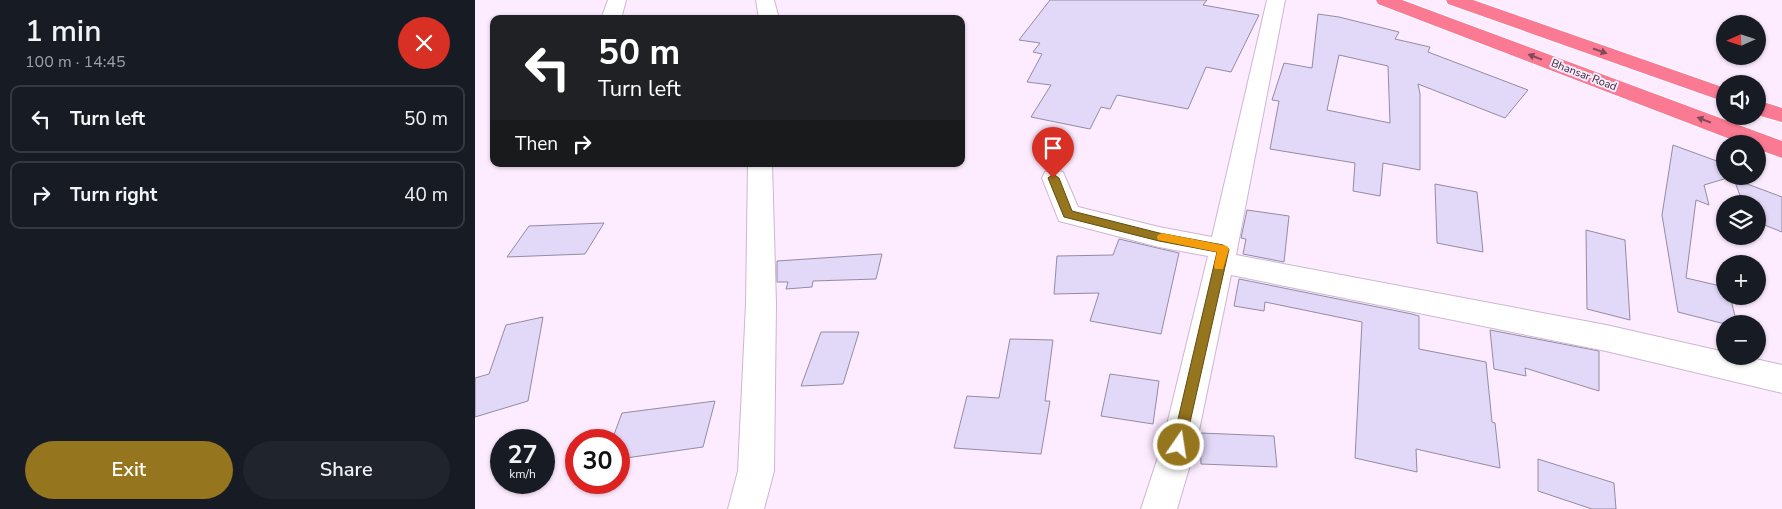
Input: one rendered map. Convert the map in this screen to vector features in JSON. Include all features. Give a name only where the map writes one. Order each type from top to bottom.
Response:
[{"type":"highway","name":"Bhansar Road","points":[[1385,0],[1782,150]]},
{"type":"highway","name":"Bhansar Road","points":[[1455,0],[1716,92]]},
{"type":"highway","points":[[1766,110],[1782,115]]},
{"type":"street","points":[[612,15],[617,0]]},
{"type":"street","points":[[765,0],[768,15]]},
{"type":"street","points":[[1159,509],[1179,445],[1222,256],[1276,0]]},
{"type":"street","points":[[746,509],[756,471],[761,304],[760,167]]},
{"type":"street","points":[[1053,178],[1068,214],[1159,237],[1222,256],[1605,338],[1782,379]]},
{"type":"building","points":[[1050,0],[1207,0],[1203,5],[1259,15],[1231,72],[1206,67],[1188,109],[1117,95],[1110,109],[1101,107],[1090,129],[1031,117],[1051,85],[1027,82],[1042,54],[1033,52],[1040,43],[1019,40]]},
{"type":"building","points":[[1318,14],[1339,17],[1399,32],[1395,39],[1430,47],[1428,52],[1528,90],[1505,118],[1418,84],[1420,94],[1420,170],[1383,163],[1380,196],[1353,191],[1355,163],[1270,149],[1279,101],[1272,100],[1284,63],[1312,68]],"holes":[[[1339,55],[1388,66],[1390,123],[1327,110]]]},
{"type":"building","points":[[1673,145],[1716,161],[1716,181],[1704,185],[1709,205],[1696,200],[1686,278],[1716,285],[1716,305],[1732,305],[1735,315],[1716,315],[1716,322],[1678,312],[1662,215]]},
{"type":"building","points":[[1435,184],[1477,192],[1483,252],[1437,243]]},
{"type":"building","points":[[1736,185],[1750,185],[1782,197],[1782,232],[1766,226],[1766,195],[1740,195]]},
{"type":"building","points":[[1247,210],[1289,216],[1284,262],[1243,254],[1246,239],[1241,238]]},
{"type":"building","points":[[604,223],[585,254],[507,257],[529,226]]},
{"type":"building","points":[[1586,230],[1625,240],[1630,320],[1587,309]]},
{"type":"building","points":[[1119,239],[1179,253],[1161,334],[1090,321],[1099,293],[1054,294],[1057,256],[1113,255]]},
{"type":"building","points":[[882,254],[876,279],[813,281],[812,287],[786,289],[788,282],[777,282],[777,261]]},
{"type":"building","points":[[1239,279],[1419,316],[1419,349],[1486,362],[1492,422],[1495,423],[1500,468],[1416,449],[1417,472],[1355,458],[1362,322],[1265,302],[1264,311],[1234,306]]},
{"type":"building","points":[[543,317],[528,401],[475,417],[475,378],[489,374],[506,325]]},
{"type":"building","points":[[1490,330],[1599,351],[1599,391],[1525,368],[1526,376],[1494,369]]},
{"type":"building","points":[[821,332],[859,332],[843,384],[801,386]]},
{"type":"building","points":[[1010,339],[1053,340],[1045,401],[1050,401],[1041,454],[954,448],[967,396],[999,398]]},
{"type":"building","points":[[1110,374],[1159,381],[1153,424],[1101,416]]},
{"type":"building","points":[[715,401],[703,447],[630,457],[630,429],[616,429],[622,413]]},
{"type":"building","points":[[1200,433],[1274,436],[1277,467],[1201,464]]},
{"type":"building","points":[[1538,459],[1614,483],[1616,509],[1592,509],[1538,491]]},
{"type":"slow traffic","points":[[1162,237],[1223,249],[1219,266]]},
{"type":"route","points":[[1053,178],[1068,214],[1159,237],[1223,249],[1179,445]]}]
